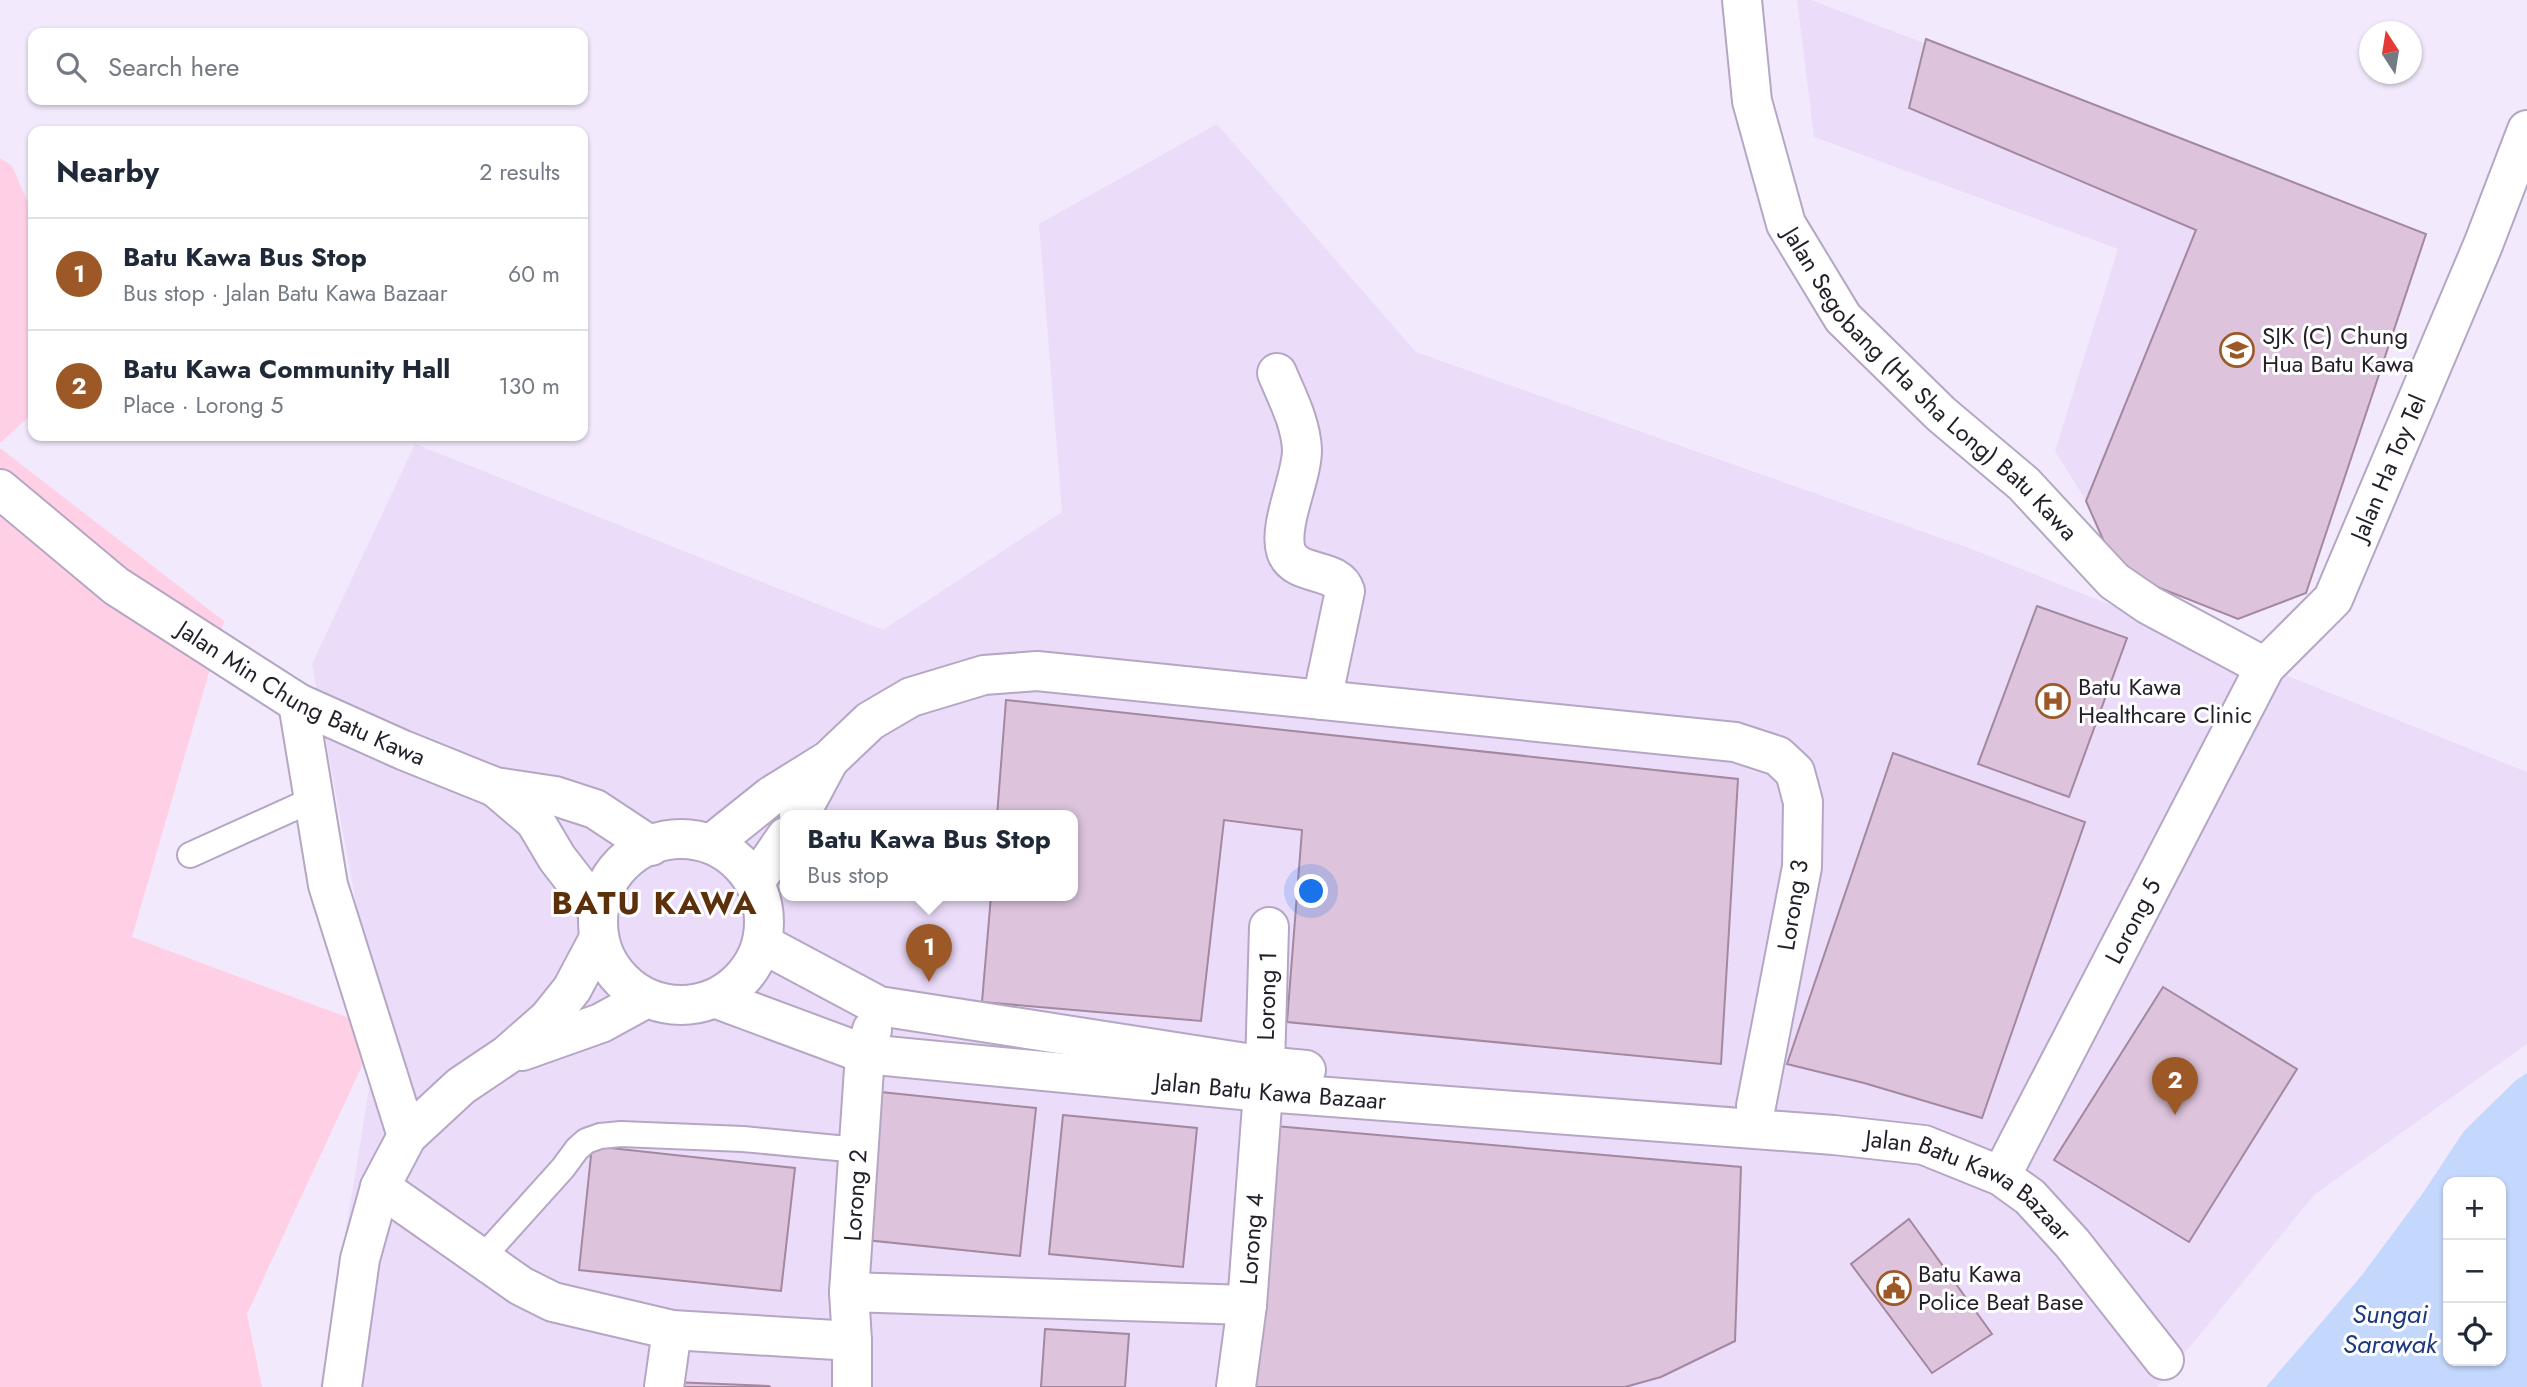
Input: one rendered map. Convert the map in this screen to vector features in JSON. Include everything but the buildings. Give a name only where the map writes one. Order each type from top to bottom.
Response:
[{"type":"street","name":"Jalan Segobang (Ha Sha Long) Batu Kawa","points":[[1742,0],[1752,101],[1786,224],[1843,318],[1941,414],[2024,484],[2114,581],[2148,605],[2265,667]]},
{"type":"street","name":"Jalan Ha Toy Tel","points":[[2265,667],[2333,599],[2483,245],[2527,130]]},
{"type":"street","points":[[1277,373],[1295,417],[1302,451],[1284,538],[1285,547],[1294,563],[1335,578],[1342,583],[1345,591],[1322,700]]},
{"type":"street","name":"Jalan Min Chung Batu Kawa","points":[[0,489],[116,586],[298,703],[402,750],[495,787],[555,796],[595,809],[651,846]]},
{"type":"street","name":"Lorong 5","points":[[2001,1176],[2265,667]]},
{"type":"street","name":"Lorong 3","points":[[829,760],[870,721],[911,698],[984,675],[1037,671],[1735,742],[1778,756],[1796,772],[1803,802],[1802,867],[1756,1106]]},
{"type":"street","points":[[298,703],[328,885],[407,1136]]},
{"type":"street","points":[[802,810],[829,760]]},
{"type":"street","points":[[711,844],[771,796],[829,760]]},
{"type":"street","name":"Jalan Min Chung Batu Kawa","points":[[495,787],[535,821],[598,925]]},
{"type":"street","points":[[342,1387],[360,1259],[380,1187],[407,1136],[461,1086],[507,1055],[548,1018],[572,989],[598,925],[605,887],[618,869],[636,852],[662,841],[682,839],[711,844],[736,859],[755,881],[765,915],[762,944],[749,973],[717,999],[674,1006],[645,999],[618,979],[608,966],[598,925]]},
{"type":"street","points":[[755,881],[780,846]]},
{"type":"street","name":"Lorong 1","points":[[1264,1079],[1269,927]]},
{"type":"street","name":"Jalan Batu Kawa Bazaar","points":[[762,944],[878,1006],[1264,1079],[1924,1145],[2001,1176],[2030,1197],[2072,1243],[2164,1360]]},
{"type":"street","points":[[507,1055],[601,1023],[645,999]]},
{"type":"street","name":"Jalan Batu Kawa Bazaar","points":[[717,999],[865,1054],[1756,1106],[1834,1135]]},
{"type":"street","name":"Lorong 2","points":[[852,1387],[849,1292],[858,1150],[865,1054],[878,1006]]},
{"type":"street","name":"Lorong 4","points":[[1236,1387],[1247,1305],[1264,1079]]},
{"type":"street","points":[[380,1187],[521,1286],[553,1302],[671,1330],[852,1341]]},
{"type":"street","points":[[849,1292],[1247,1305]]},
{"type":"street","points":[[664,1387],[671,1330]]},
{"type":"lane","points":[[190,855],[314,799]]},
{"type":"lane","points":[[482,1258],[577,1149],[586,1141],[600,1136],[621,1134],[743,1139],[858,1150]]},
{"type":"shaded area","name":"SJK (C) Chung Hua Batu Kawa","points":[[1797,0],[1811,0],[2426,234],[2306,593],[2238,619],[2117,571],[2086,501],[2055,451],[2118,249],[1814,137]]},
{"type":"shaded area","points":[[1217,124],[1416,352],[1969,548],[2527,772],[2527,1044],[2315,1194],[2157,1387],[320,1387],[379,1029],[312,664],[415,444],[883,630],[1062,512],[1039,224]]},
{"type":"shaded area","points":[[0,158],[12,166],[28,203],[28,418],[0,443]]},
{"type":"shaded area","points":[[0,448],[224,621],[132,937],[379,1029],[247,1314],[262,1387],[0,1387]]},
{"type":"water","name":"Sungai Sarawak","points":[[2527,1073],[2527,1387],[2266,1387],[2362,1275],[2423,1193],[2464,1131],[2515,1081]]},
{"type":"place","name":"SJK (C) Chung Hua Batu Kawa","points":[[2237,350]]},
{"type":"place","name":"Batu Kawa Healthcare Clinic","points":[[2053,701]]},
{"type":"place","name":"Batu Kawa Bus Stop","points":[[929,982]]},
{"type":"place","name":"Batu Kawa Community Hall","points":[[2175,1115]]},
{"type":"place","name":"Batu Kawa Police Beat Base","points":[[1894,1288]]},
{"type":"district","name":"BATU KAWA","points":[[655,903]]}]
